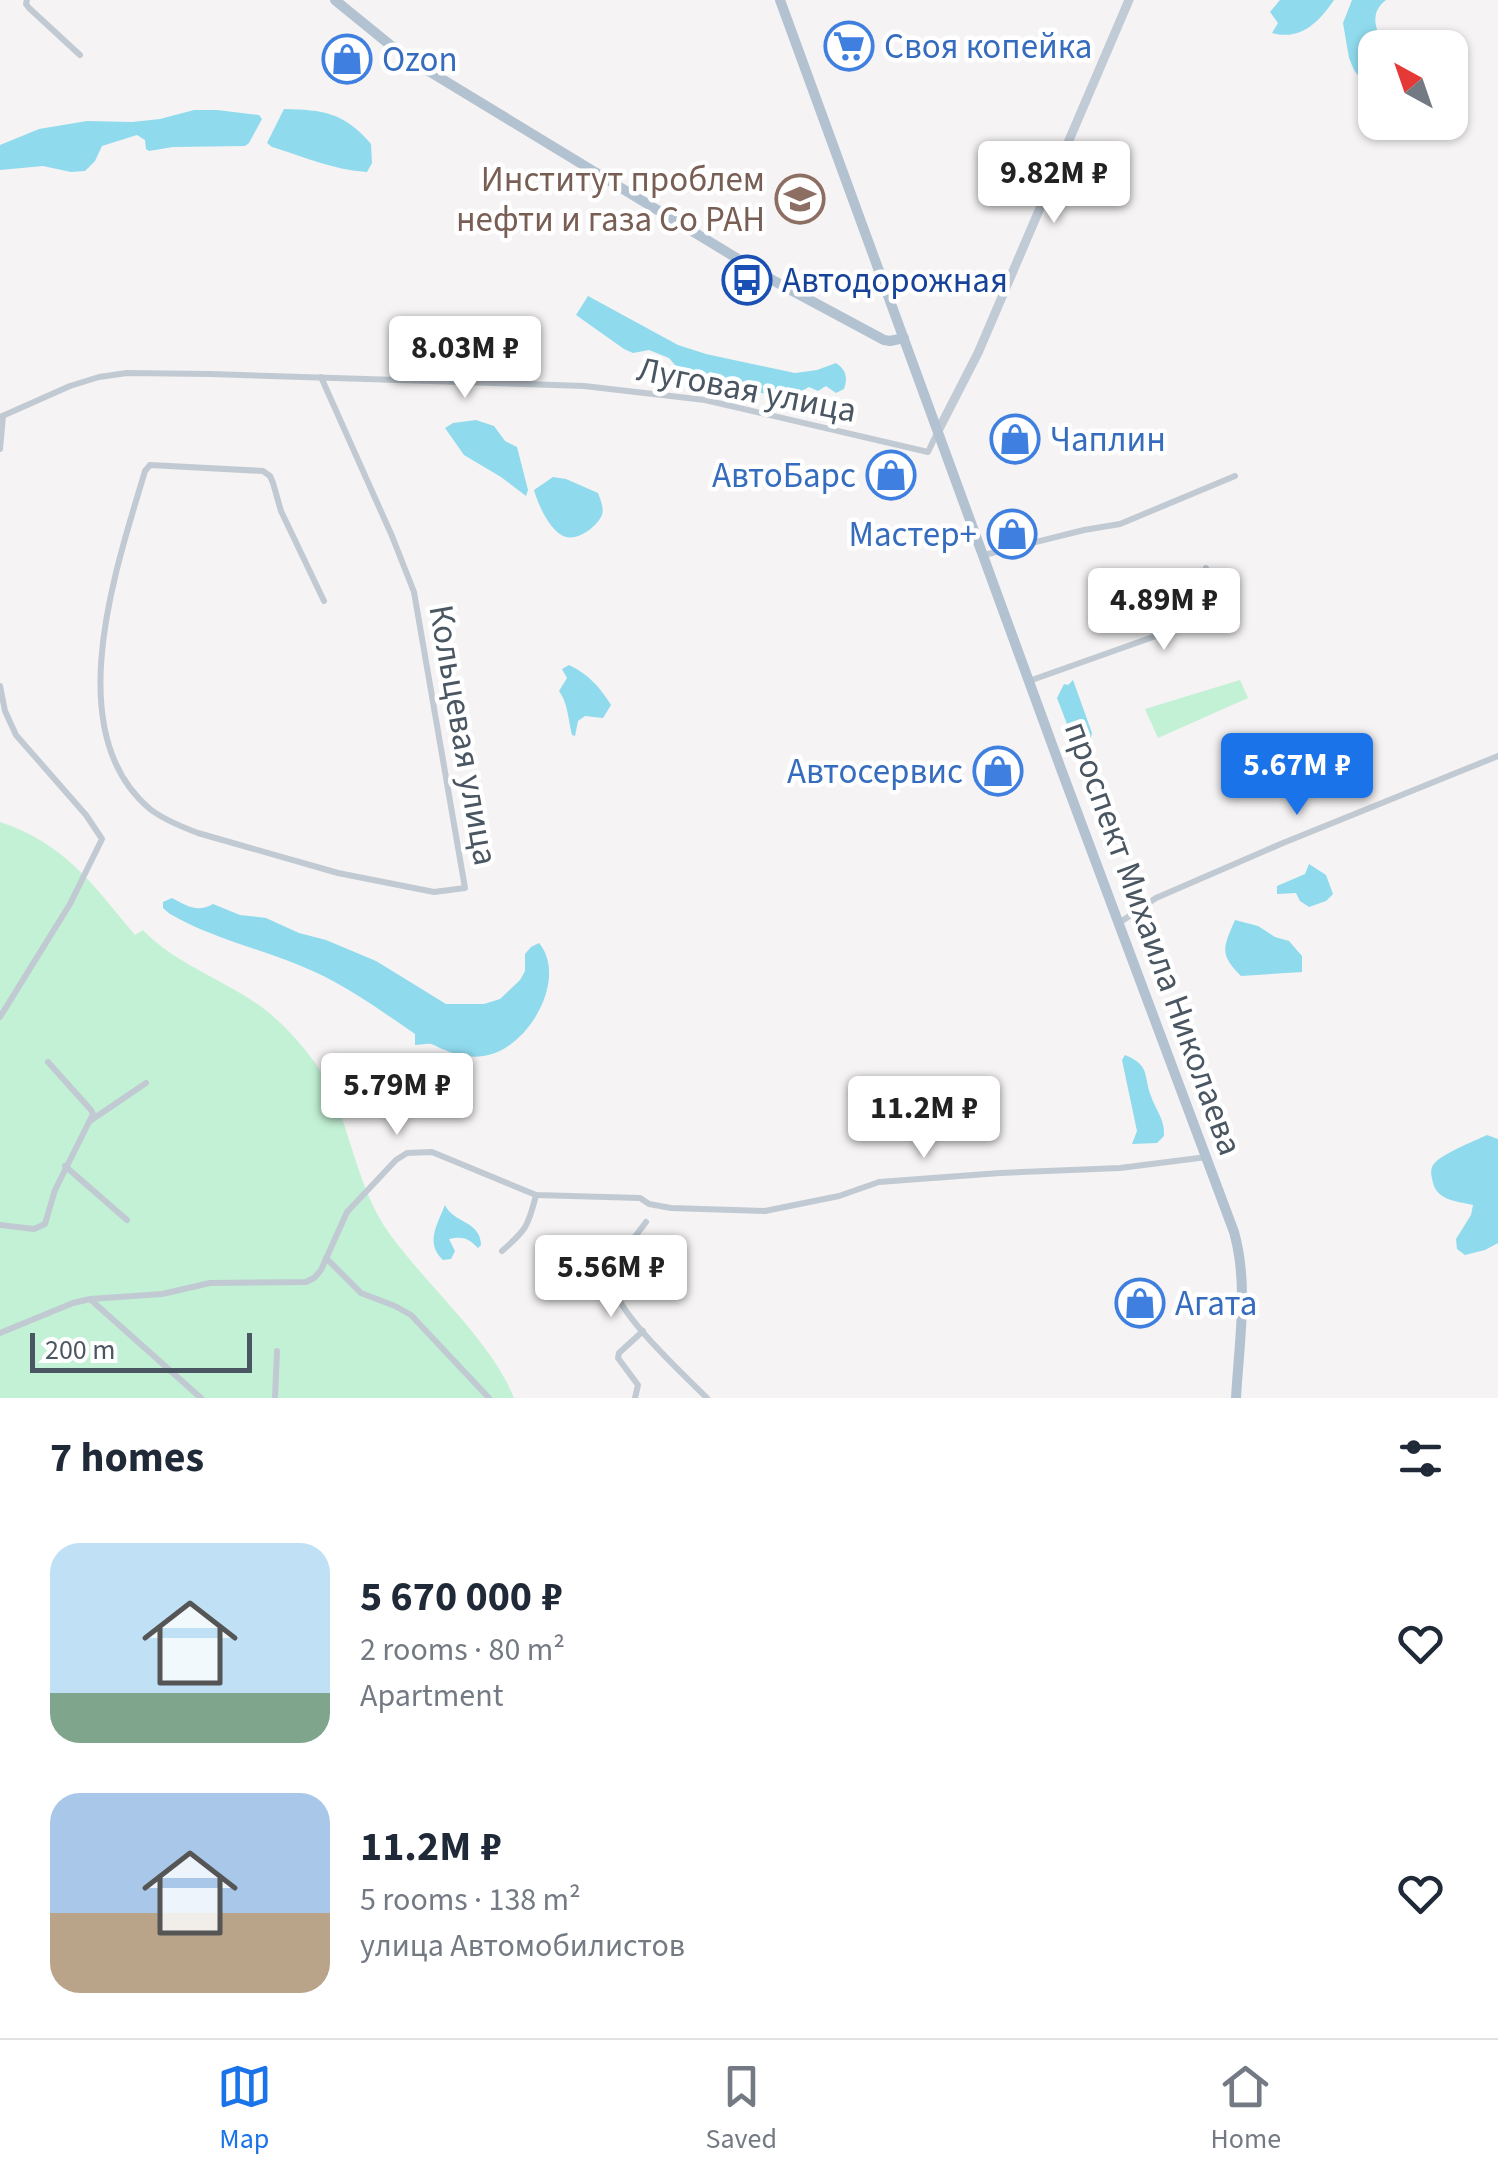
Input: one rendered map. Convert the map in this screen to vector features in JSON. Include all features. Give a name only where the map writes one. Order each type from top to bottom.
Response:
[{"type":"main road","points":[[335,0],[407,58],[776,282],[884,340],[904,338]]},
{"type":"main road","name":"проспект Михаила Николаева","points":[[780,0],[1234,1232],[1240,1258],[1242,1308],[1236,1398]]},
{"type":"main road","points":[[938,431],[978,353],[1128,0]]},
{"type":"street","points":[[27,0],[29,8],[80,55]]},
{"type":"street","name":"Луговая улица","points":[[2,416],[70,386],[128,373],[584,386],[653,392],[705,400],[928,452],[938,431]]},
{"type":"street","name":"Кольцевая улица","points":[[321,377],[414,592],[465,888],[434,892],[338,873],[198,833],[152,810],[132,791],[118,767],[102,713],[107,621],[120,556],[150,465],[263,471],[270,476],[281,511],[324,601]]},
{"type":"street","points":[[0,449],[2,416]]},
{"type":"street","points":[[983,555],[1120,524],[1236,476]]},
{"type":"street","points":[[1029,681],[1215,615],[1206,568]]},
{"type":"street","points":[[0,686],[16,736],[86,814],[102,839],[70,904],[0,1017]]},
{"type":"street","points":[[1119,923],[1156,898],[1498,756]]},
{"type":"street","points":[[0,1225],[34,1229],[44,1224],[55,1190],[90,1121],[91,1110],[48,1062]]},
{"type":"street","points":[[90,1121],[146,1082]]},
{"type":"street","points":[[0,1333],[90,1299],[162,1294],[210,1282],[306,1282],[321,1270],[347,1212],[407,1153],[432,1152],[536,1196],[640,1198],[671,1208],[765,1211],[839,1196],[879,1182],[1120,1168],[1207,1157]]},
{"type":"street","points":[[66,1166],[127,1220]]},
{"type":"street","points":[[502,1251],[530,1223],[536,1196]]},
{"type":"street","points":[[646,1222],[622,1256],[615,1292],[642,1331],[707,1398]]},
{"type":"street","points":[[326,1258],[361,1293],[411,1316],[490,1398]]},
{"type":"street","points":[[90,1299],[201,1398]]},
{"type":"street","points":[[635,1398],[638,1385],[618,1358],[642,1331]]},
{"type":"street","points":[[275,1398],[277,1351]]},
{"type":"green space","points":[[1240,680],[1248,698],[1158,738],[1145,709]]},
{"type":"green space","points":[[0,822],[61,854],[135,935],[143,930],[174,955],[261,1006],[293,1036],[330,1088],[379,1218],[490,1355],[514,1398],[0,1398]]},
{"type":"water","points":[[1280,0],[1334,0],[1308,28],[1282,35],[1272,33],[1278,23],[1270,12]]},
{"type":"water","points":[[1352,0],[1386,0],[1377,11],[1377,30],[1358,30],[1358,75],[1349,58],[1343,23]]},
{"type":"water","points":[[284,109],[322,112],[352,125],[371,144],[372,163],[367,172],[331,166],[272,147],[267,143]]},
{"type":"water","points":[[194,110],[259,115],[262,119],[245,146],[149,151],[145,140],[137,135],[102,146],[85,171],[43,166],[0,170],[0,145],[39,129],[87,121],[160,119]]},
{"type":"water","points":[[588,296],[678,345],[706,354],[795,373],[836,363],[845,374],[844,389],[836,393],[826,386],[818,391],[809,387],[792,396],[780,396],[715,388],[698,378],[686,378],[669,358],[649,350],[633,353],[624,349],[576,315]]},
{"type":"water","points":[[476,420],[494,426],[505,441],[517,447],[528,490],[526,496],[464,455],[445,428]]},
{"type":"water","points":[[553,477],[598,493],[602,514],[595,525],[576,537],[566,537],[555,530],[534,490]]},
{"type":"water","points":[[569,665],[593,682],[611,705],[603,718],[585,716],[578,721],[575,736],[559,691],[567,678],[562,669]]},
{"type":"water","points":[[1073,680],[1092,733],[1084,746],[1072,737],[1057,698],[1064,684]]},
{"type":"water","points":[[1309,864],[1326,875],[1333,894],[1326,901],[1309,907],[1296,893],[1277,894],[1277,886],[1305,874]]},
{"type":"water","points":[[172,898],[192,907],[213,904],[240,915],[266,918],[326,940],[376,961],[446,1004],[484,1004],[500,999],[520,980],[525,971],[525,954],[539,943],[547,958],[546,993],[528,1028],[499,1051],[468,1056],[431,1044],[415,1045],[415,1034],[328,978],[170,914],[163,908],[163,902]]},
{"type":"water","points":[[1235,920],[1289,941],[1302,956],[1302,972],[1241,976],[1225,950]]},
{"type":"water","points":[[1125,1055],[1145,1072],[1163,1125],[1164,1136],[1157,1143],[1132,1144],[1137,1131],[1122,1060]]},
{"type":"water","points":[[1487,1135],[1498,1139],[1498,1243],[1465,1255],[1457,1249],[1456,1239],[1473,1205],[1439,1193],[1431,1169],[1448,1153]]},
{"type":"water","points":[[445,1205],[477,1231],[481,1245],[478,1248],[465,1239],[449,1239],[455,1251],[451,1259],[443,1260],[434,1240]]},
{"type":"place","name":"Своя копейка","points":[[849,46]]},
{"type":"place","name":"Ozon","points":[[347,59]]},
{"type":"place","name":"Институт проблем нефти и газа Со РАН","points":[[800,199]]},
{"type":"place","name":"Автодорожная","points":[[747,280]]},
{"type":"place","name":"Чаплин","points":[[1015,439]]},
{"type":"place","name":"АвтоБарс","points":[[891,475]]},
{"type":"place","name":"Мастер+","points":[[1012,534]]},
{"type":"place","name":"Автосервис","points":[[998,771]]},
{"type":"place","name":"Агата","points":[[1140,1303]]}]
